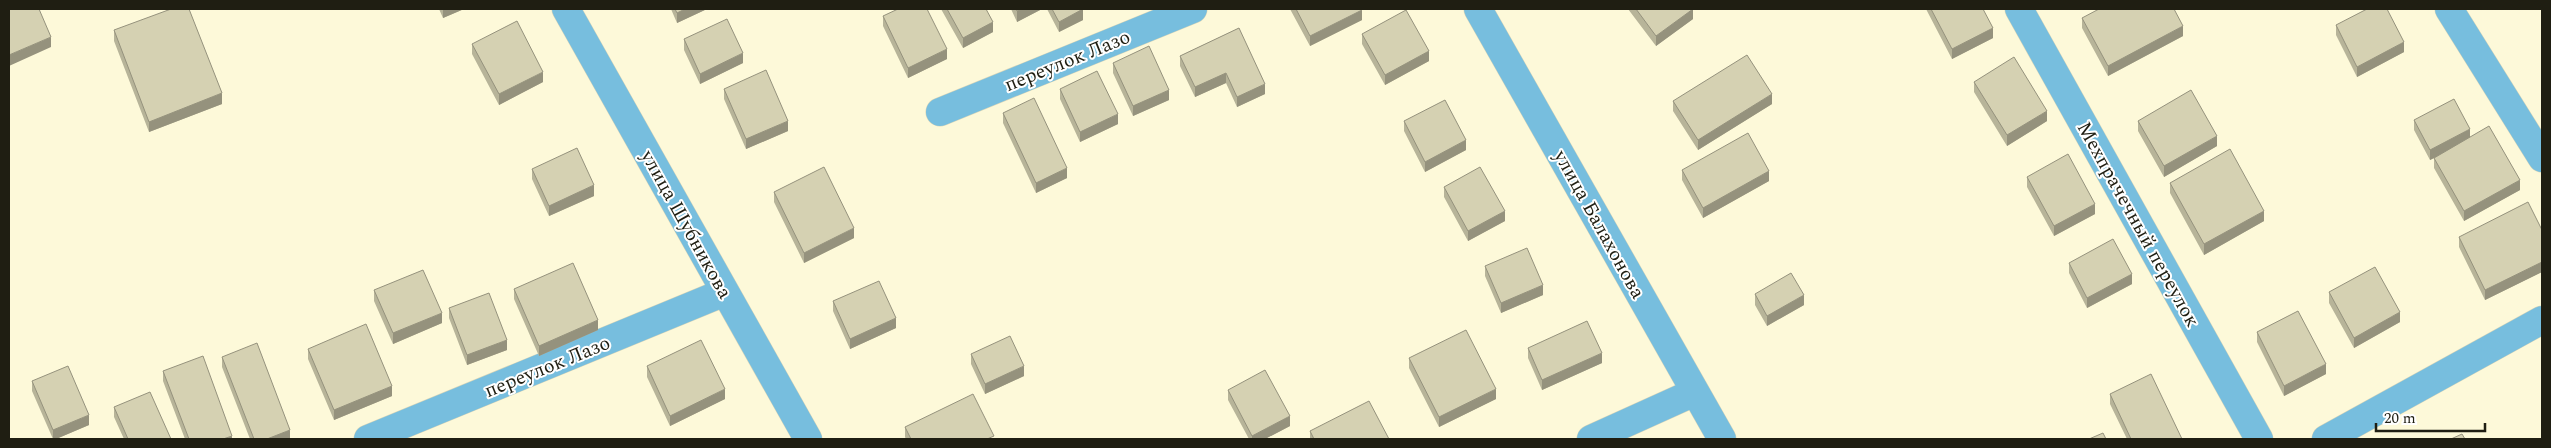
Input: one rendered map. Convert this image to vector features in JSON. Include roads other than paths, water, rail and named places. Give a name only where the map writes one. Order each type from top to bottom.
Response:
[{"type":"street","name":"улица Шубникова","points":[[566,9],[808,439]]},
{"type":"street","name":"переулок Лазо","points":[[940,112],[1193,9]]},
{"type":"street","name":"улица Балахонова","points":[[1478,9],[1722,439]]},
{"type":"street","name":"Мехпрачечный переулок","points":[[2019,9],[2259,439]]},
{"type":"street","points":[[2449,9],[2542,158]]},
{"type":"street","name":"переулок Лазо","points":[[368,439],[725,292]]},
{"type":"street","points":[[2326,439],[2542,320]]},
{"type":"street","points":[[1591,439],[1695,392]]}]
